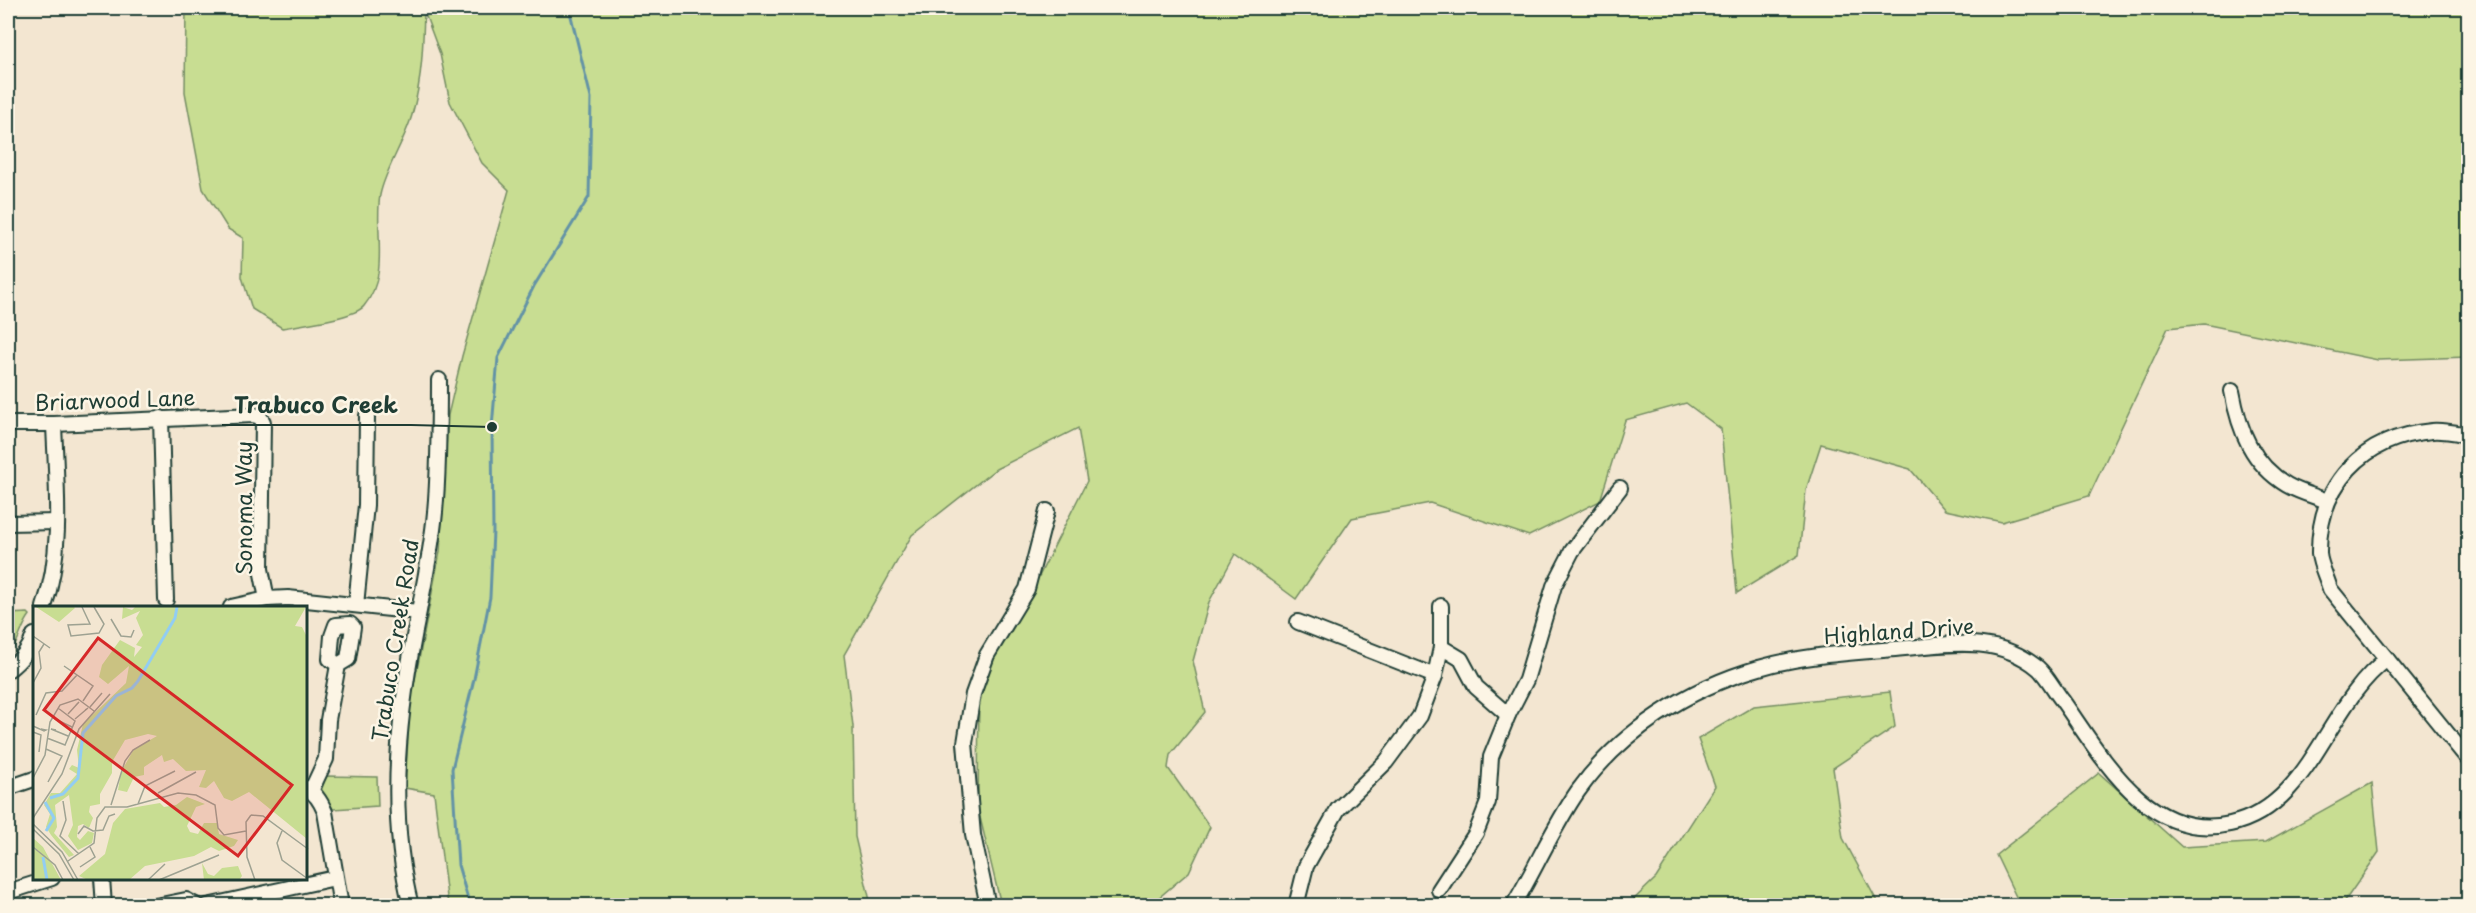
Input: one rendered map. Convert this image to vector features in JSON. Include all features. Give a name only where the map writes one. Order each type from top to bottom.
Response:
[{"type":"street","name":"Trabuco Creek Road","points":[[411,906],[401,848],[398,745],[435,513],[439,380]]},
{"type":"street","points":[[2232,391],[2237,420],[2247,445],[2262,465],[2288,486],[2327,501]]},
{"type":"street","name":"Briarwood Lane","points":[[8,424],[254,415],[260,417]]},
{"type":"street","points":[[356,605],[366,505],[367,415]]},
{"type":"street","name":"Sonoma Way","points":[[260,417],[263,422],[261,569],[267,599]]},
{"type":"street","points":[[161,418],[166,600]]},
{"type":"street","points":[[44,606],[53,576],[57,522],[54,424]]},
{"type":"street","points":[[2469,435],[2434,430],[2413,434],[2370,449],[2344,472],[2327,501],[2319,556],[2330,589],[2469,759]]},
{"type":"street","points":[[1439,890],[1476,833],[1488,802],[1491,757],[1508,715],[1526,680],[1554,586],[1572,551],[1620,488]]},
{"type":"street","points":[[988,906],[973,835],[965,743],[973,694],[987,656],[1027,589],[1047,511]]},
{"type":"street","points":[[8,524],[57,522]]},
{"type":"street","points":[[236,606],[288,597],[418,612]]},
{"type":"street","points":[[1296,906],[1306,866],[1338,809],[1393,753],[1420,716],[1435,676],[1441,647],[1440,606]]},
{"type":"street","points":[[1298,622],[1435,676]]},
{"type":"street","points":[[8,670],[17,664],[33,642]]},
{"type":"street","name":"Highland Drive","points":[[1513,906],[1556,827],[1601,762],[1654,717],[1677,703],[1731,677],[1762,667],[1822,656],[1976,642],[2006,649],[2039,669],[2114,772],[2144,803],[2164,816],[2208,826],[2230,824],[2253,816],[2275,803],[2296,780],[2362,682],[2387,659]]},
{"type":"street","points":[[1441,647],[1461,659],[1476,687],[1508,715]]},
{"type":"street","points":[[338,665],[328,720],[326,759],[309,790],[322,804],[325,812],[341,906]]},
{"type":"street","points":[[8,788],[33,779]]},
{"type":"street","points":[[207,906],[335,878]]},
{"type":"street","points":[[8,892],[49,880]]},
{"type":"street","points":[[102,880],[104,906]]},
{"type":"street","points":[[156,906],[186,900],[197,906]]},
{"type":"green space","points":[[186,8],[2468,8],[2468,357],[2378,360],[2204,324],[2168,328],[2089,496],[2002,522],[1945,510],[1910,469],[1821,444],[1806,490],[1799,555],[1737,593],[1721,429],[1686,403],[1625,420],[1600,501],[1529,536],[1430,503],[1352,518],[1296,599],[1235,554],[1209,602],[1193,661],[1205,712],[1170,755],[1168,768],[1210,827],[1189,872],[1150,905],[1001,905],[978,809],[979,678],[1016,622],[1087,481],[1078,428],[996,469],[912,535],[844,655],[853,726],[855,837],[871,905],[448,905],[434,793],[405,788],[410,705],[440,552],[448,415],[462,356],[509,190],[482,163],[450,102],[440,54],[424,11],[421,63],[415,102],[409,125],[386,175],[380,195],[379,267],[372,294],[364,306],[350,314],[282,328],[252,309],[242,277],[243,238],[228,229],[203,189],[185,92]]},
{"type":"green space","points":[[28,613],[30,615],[8,656],[8,614]]},
{"type":"green space","points":[[1890,692],[1895,727],[1833,768],[1843,838],[1879,905],[1628,905],[1656,878],[1715,786],[1698,739],[1754,706]]},
{"type":"green space","points":[[2099,773],[2182,847],[2266,842],[2372,783],[2379,852],[2342,905],[2020,905],[1996,855]]},
{"type":"green space","points":[[326,776],[377,777],[378,806],[333,809],[321,791]]},
{"type":"waterway","points":[[470,906],[458,865],[452,769],[474,679],[490,597],[493,531],[492,427],[498,358],[534,286],[589,197],[591,98],[569,8]]},
{"type":"place","name":"Trabuco Creek","points":[[492,427]]}]
